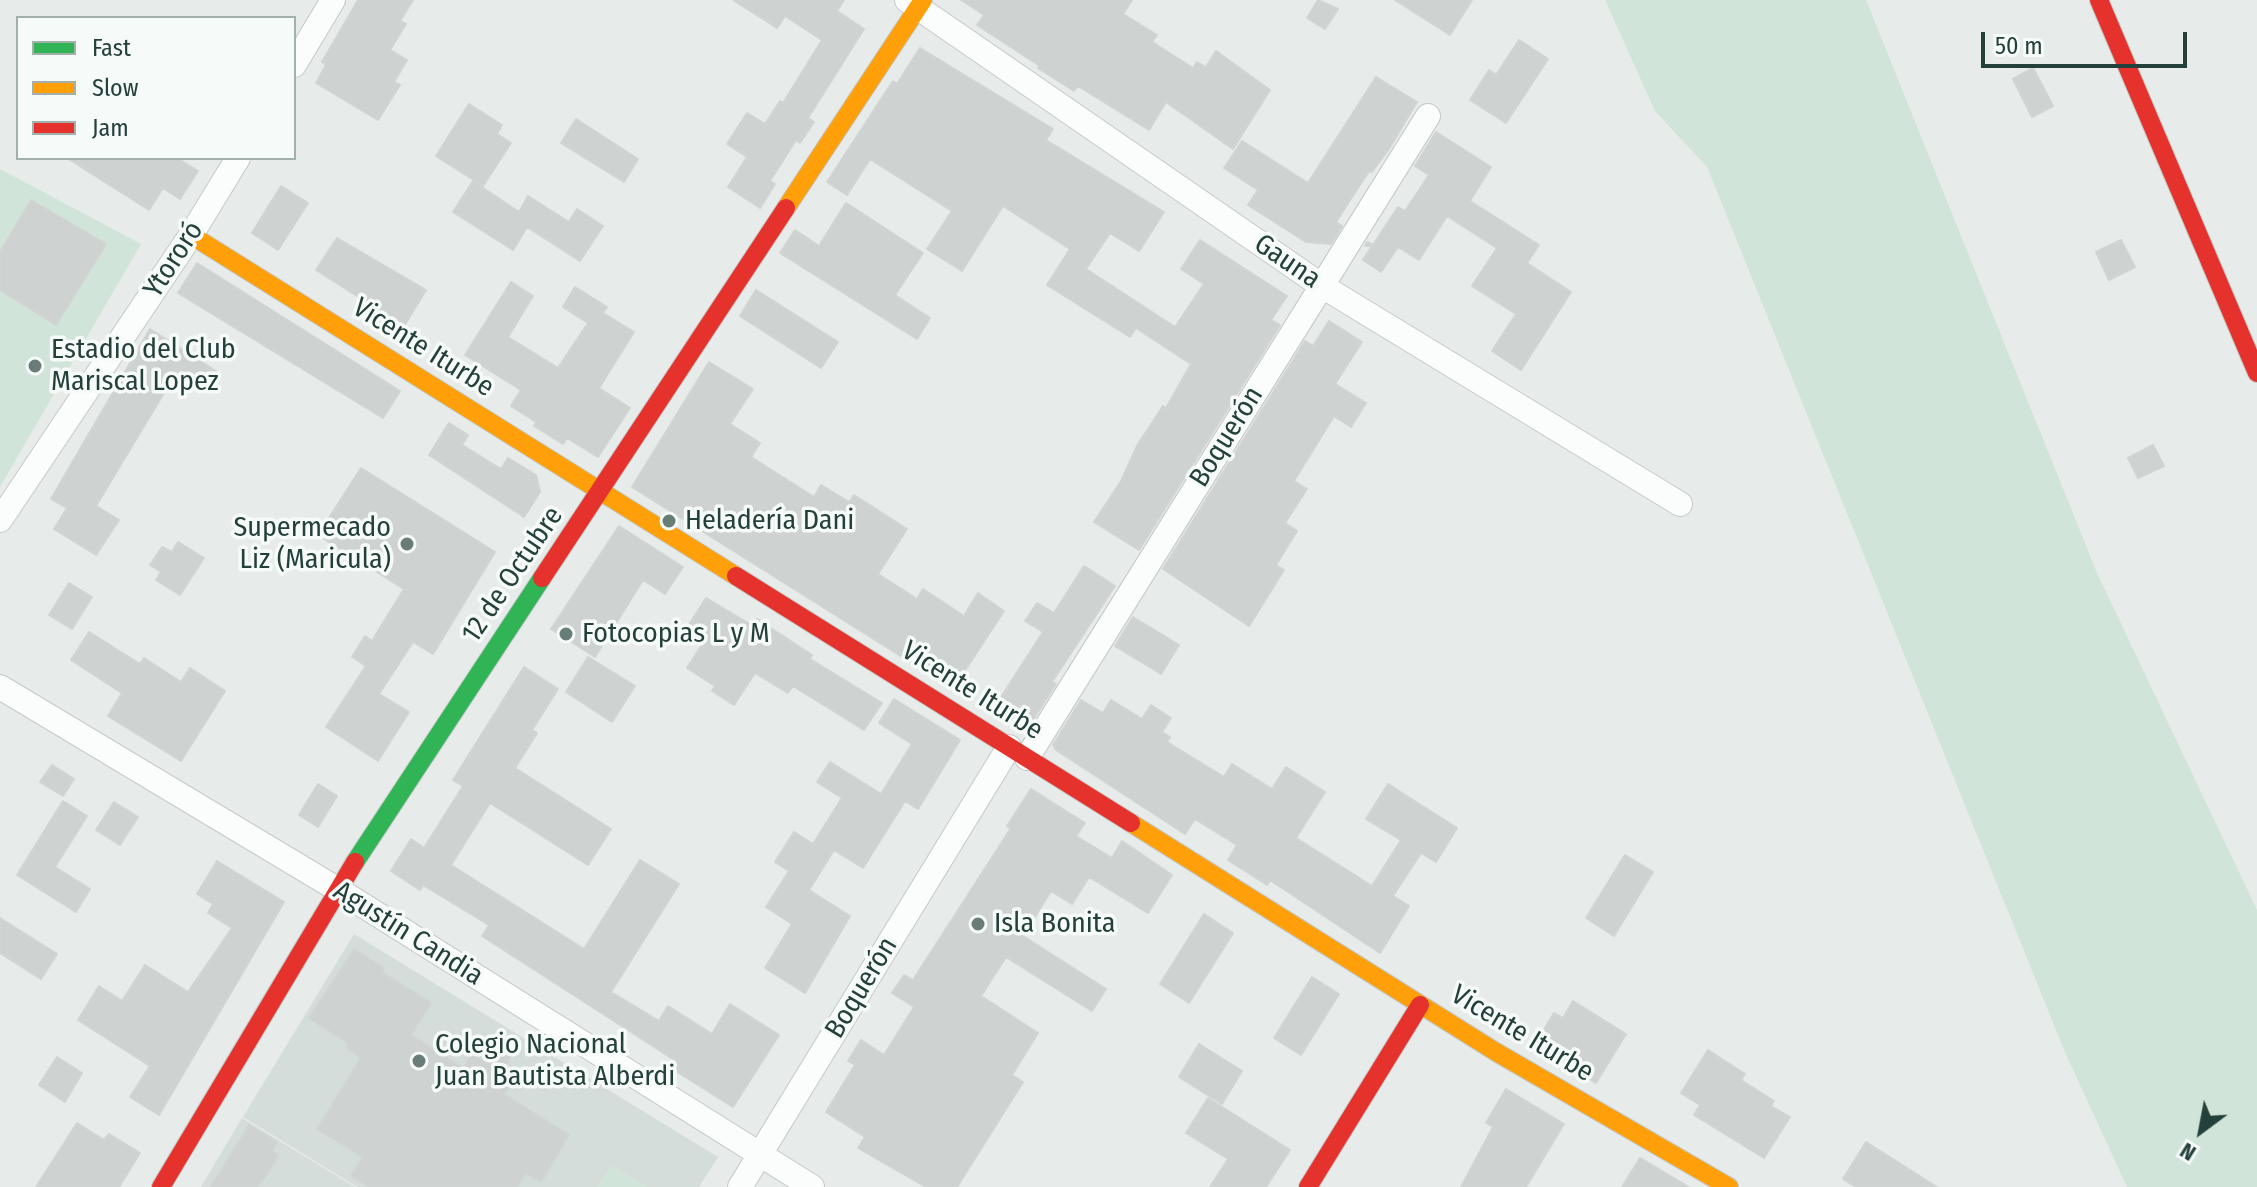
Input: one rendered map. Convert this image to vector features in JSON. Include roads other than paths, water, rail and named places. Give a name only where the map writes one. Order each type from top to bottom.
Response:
[{"type":"street","points":[[296,62],[333,0]]},
{"type":"street","points":[[2099,0],[2257,373]]},
{"type":"street","name":"Gauna","points":[[916,2],[1322,286],[1680,504]]},
{"type":"street","name":"12 de Octubre","points":[[161,1187],[337,889],[601,493],[916,2]]},
{"type":"street","name":"Boquerón","points":[[740,1187],[1322,286],[1428,116]]},
{"type":"street","name":"Ytororó","points":[[0,520],[191,235],[237,160]]},
{"type":"street","name":"Vicente Iturbe","points":[[191,235],[1420,1005],[1729,1187]]},
{"type":"street","name":"Agustín Candia","points":[[0,687],[337,889],[812,1187]]},
{"type":"street","points":[[1308,1187],[1420,1005]]},
{"type":"place","name":"Estadio del Club Mariscal Lopez","points":[[35,366]]},
{"type":"place","name":"Heladería Dani","points":[[669,521]]},
{"type":"place","name":"Supermecado Liz (Maricula)","points":[[407,544]]},
{"type":"place","name":"Fotocopias L y M","points":[[566,634]]},
{"type":"place","name":"Isla Bonita","points":[[978,924]]},
{"type":"place","name":"Colegio Nacional Juan Bautista Alberdi","points":[[419,1061]]}]
